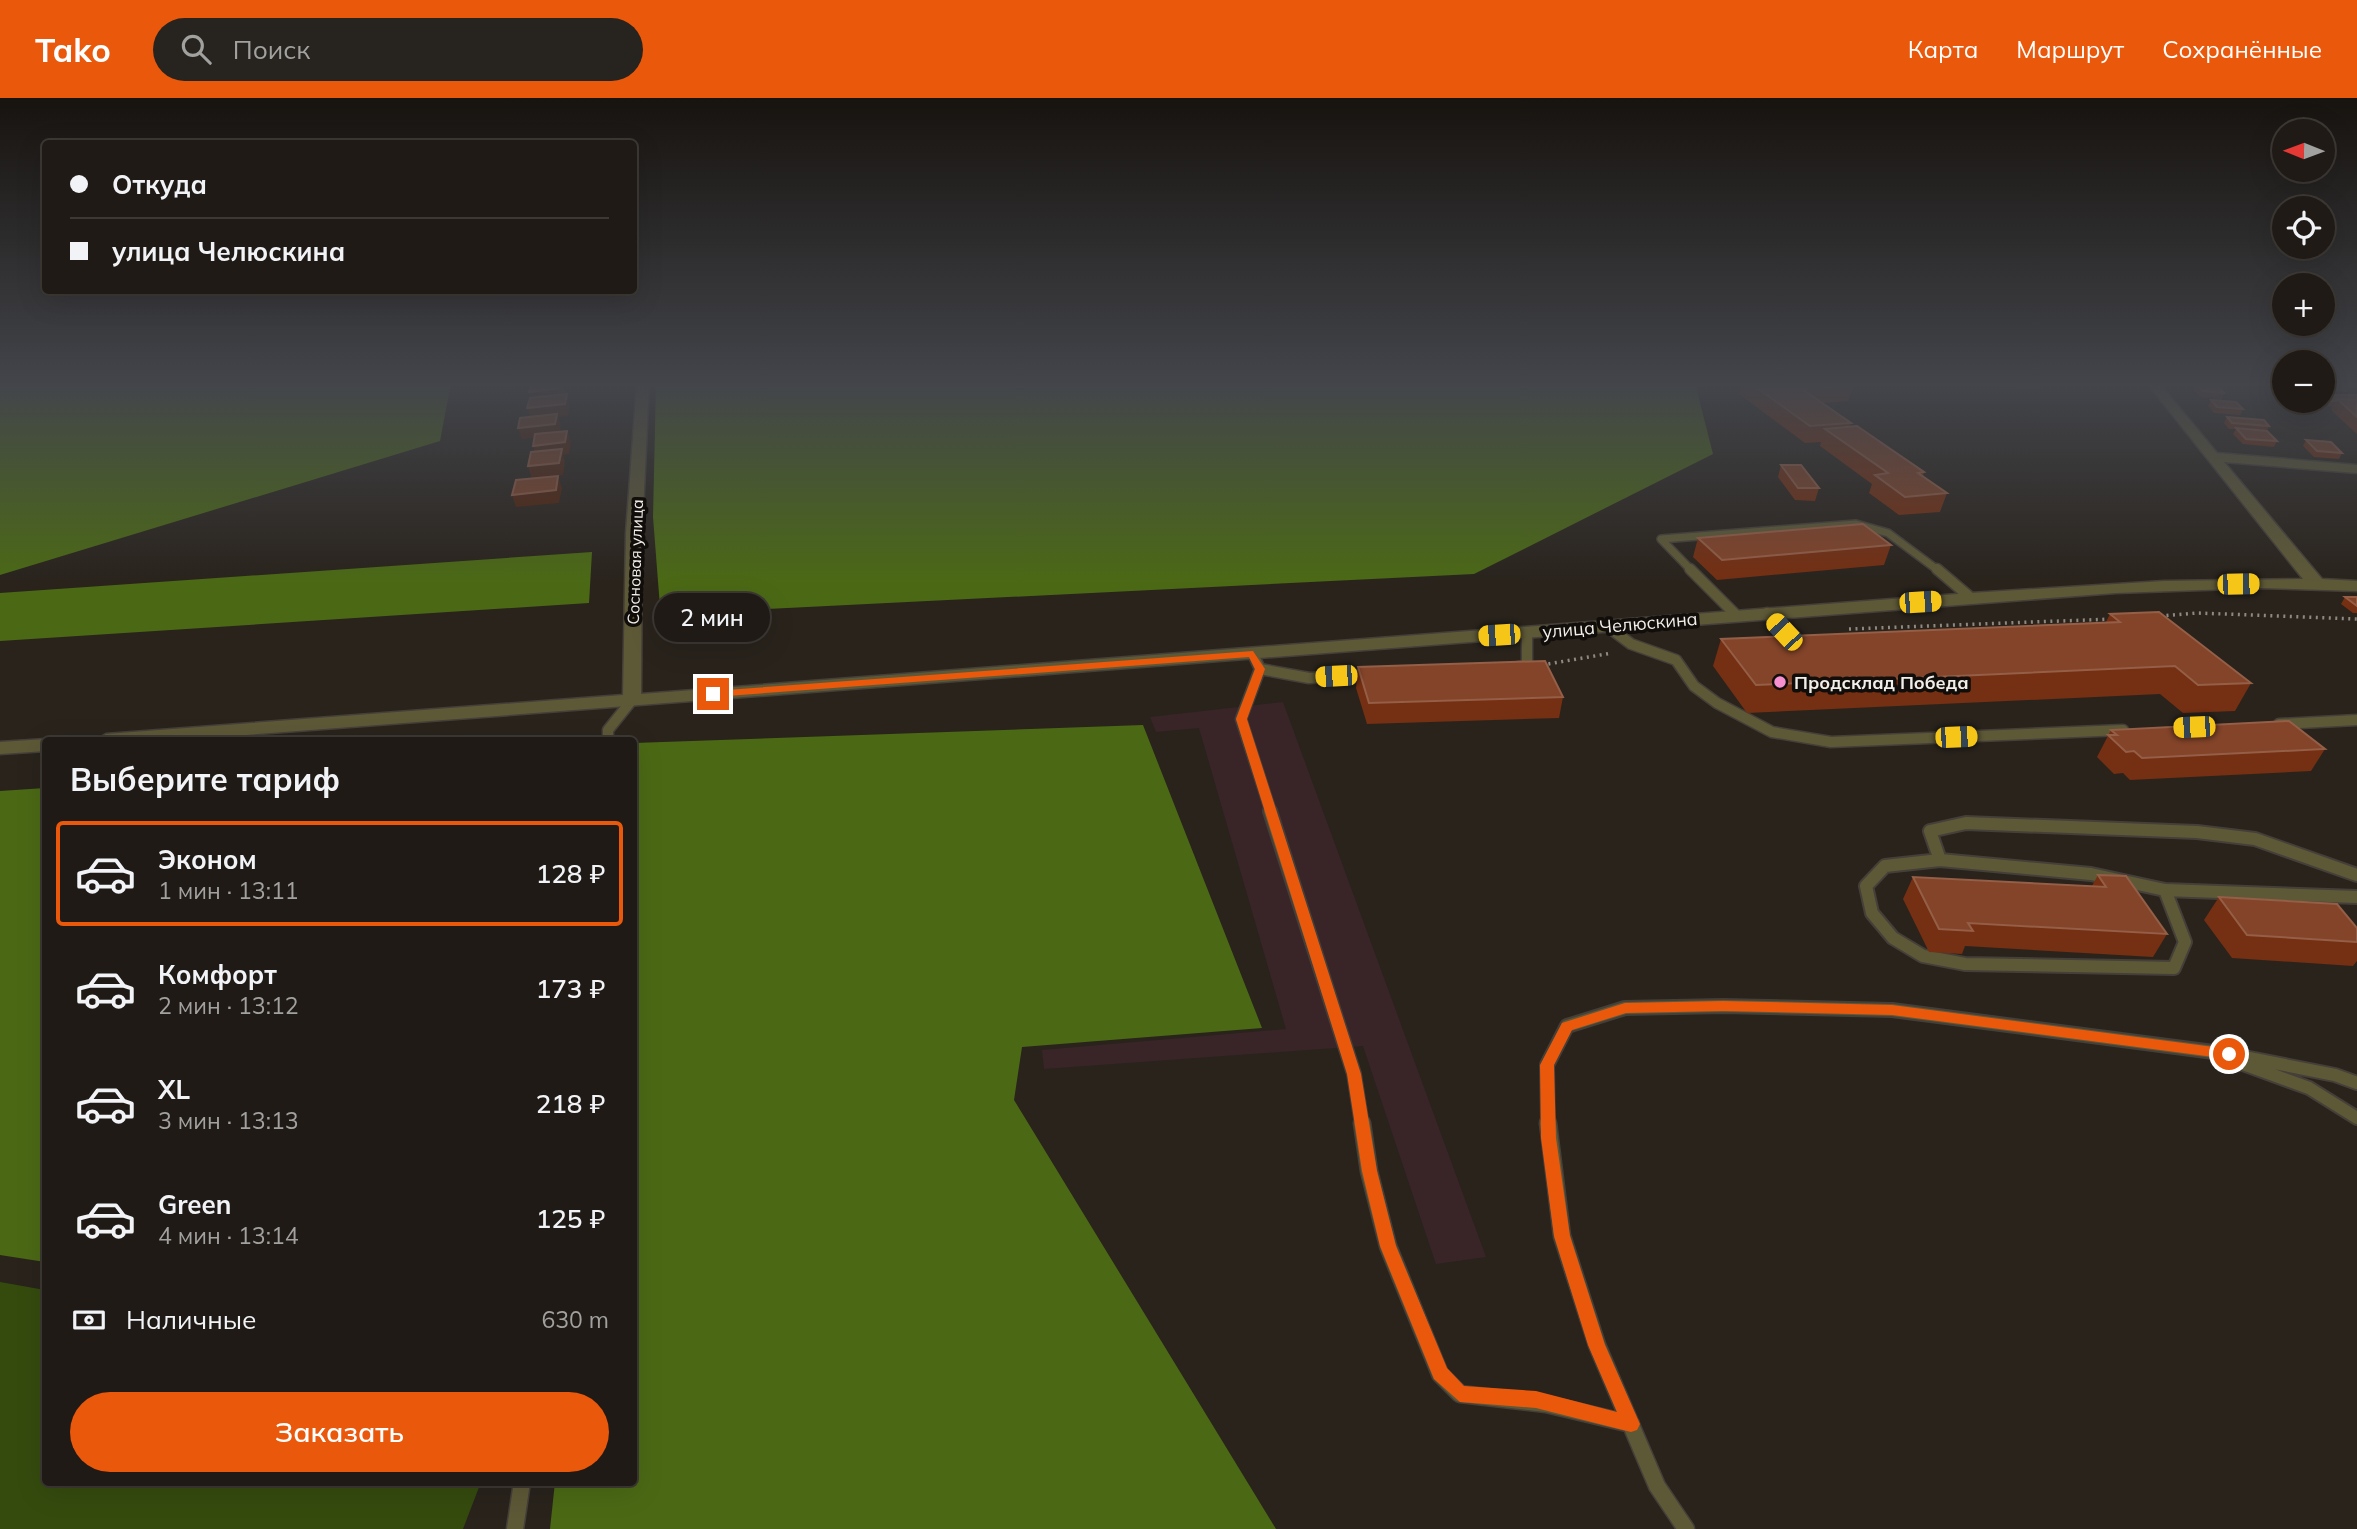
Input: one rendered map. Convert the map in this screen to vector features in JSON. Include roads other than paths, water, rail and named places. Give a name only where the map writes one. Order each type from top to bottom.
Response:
[{"type":"street","name":"Сосновая улица","points":[[632,700],[639,450]]},
{"type":"street","points":[[2209,450],[2267,527],[2316,583]]},
{"type":"street","points":[[2215,457],[2357,469]]},
{"type":"street","name":"улица Челюскина","points":[[145,737],[632,700],[1256,662],[1527,633],[1971,598],[2160,586],[2316,583],[2357,586]]},
{"type":"street","points":[[0,748],[42,745]]},
{"type":"lane","points":[[1736,615],[1661,539],[1856,524],[1875,526],[1891,534],[1971,598]]},
{"type":"lane","points":[[1767,613],[1791,640]]},
{"type":"lane","points":[[1607,626],[1631,644],[1676,660],[1694,686],[1717,703],[1772,732],[1830,742],[2140,730]]},
{"type":"lane","points":[[1500,668],[1527,666],[1527,633]]},
{"type":"lane","points":[[1377,674],[1309,678],[1256,662],[1241,719],[1354,1074],[1369,1171],[1388,1246],[1440,1374],[1460,1394],[1528,1398],[1573,1407],[1631,1424]]},
{"type":"lane","points":[[608,737],[608,730],[632,700]]},
{"type":"lane","points":[[2262,724],[2357,720]]},
{"type":"lane","points":[[1940,860],[1930,831],[1966,822],[2197,832],[2255,839],[2357,874]]},
{"type":"lane","points":[[2165,890],[2185,942],[2174,968],[1965,964],[1923,956],[1893,938],[1872,913],[1866,886],[1885,866],[1940,860],[2091,874],[2165,890],[2357,897]]},
{"type":"lane","points":[[1686,1529],[1657,1486],[1597,1345],[1562,1236],[1548,1138],[1547,1065],[1567,1026],[1625,1008],[1723,1006],[1892,1010],[2210,1051],[2336,1074],[2357,1083]]},
{"type":"lane","points":[[2210,1051],[2309,1088],[2357,1118]]},
{"type":"lane","points":[[515,1529],[521,1486]]},
{"type":"place","name":"Продсклад Победа","points":[[1780,682]]}]
